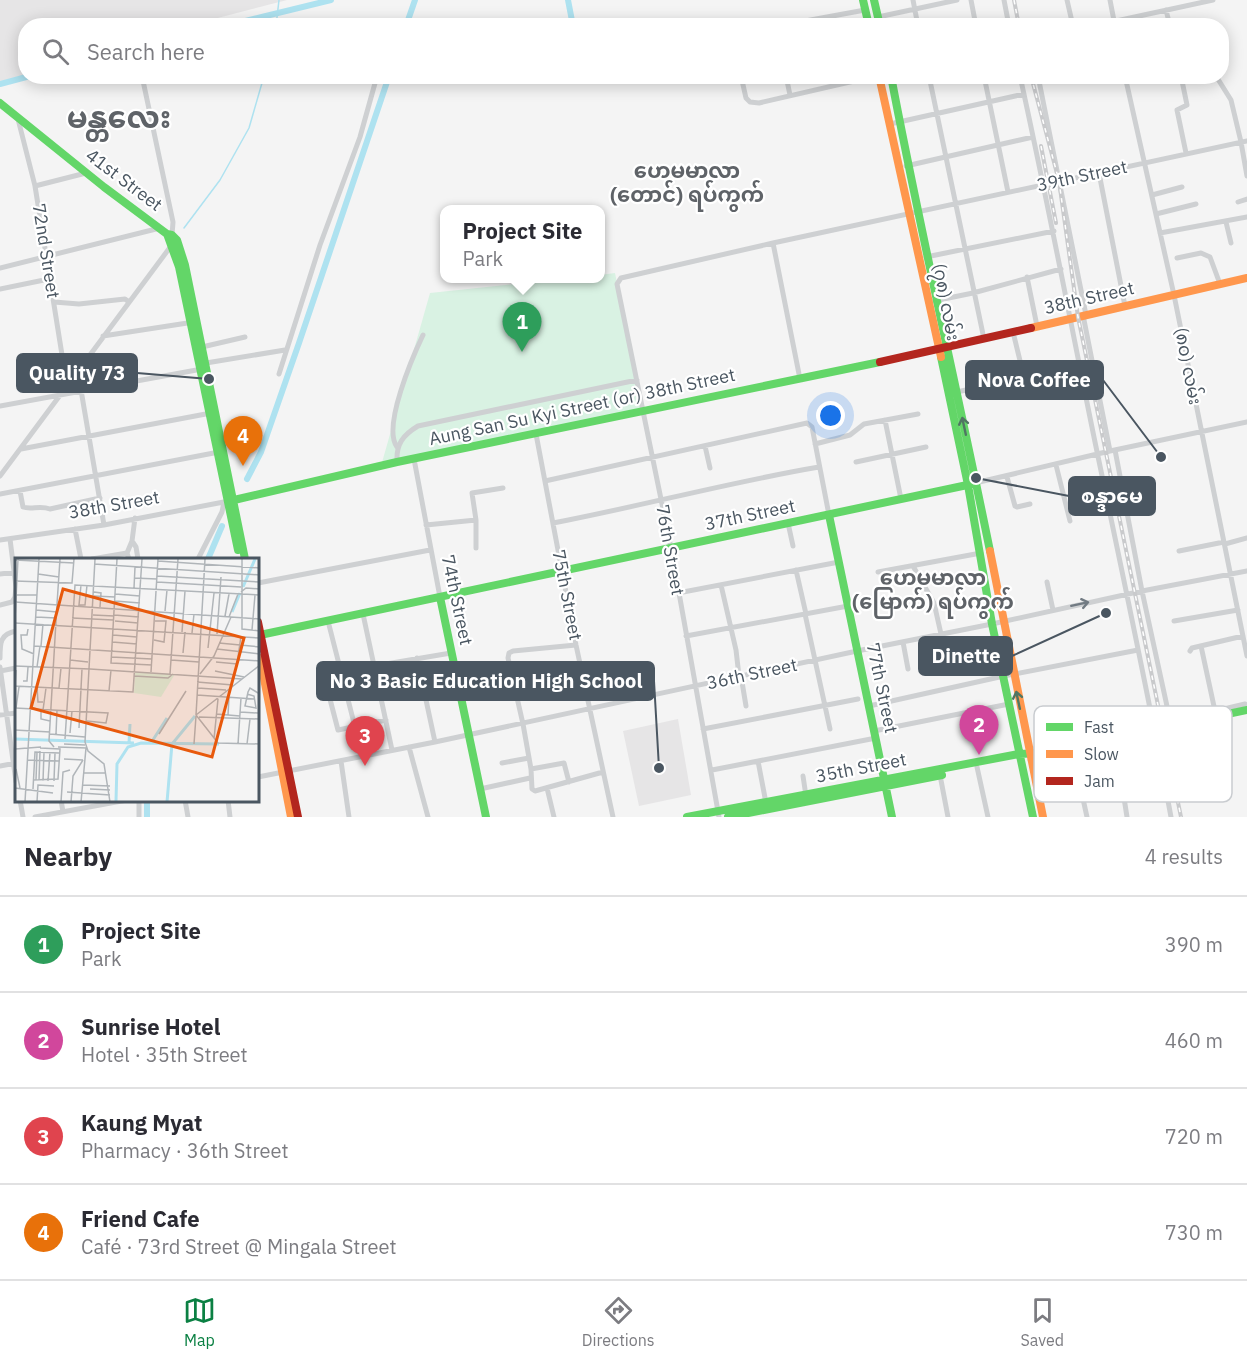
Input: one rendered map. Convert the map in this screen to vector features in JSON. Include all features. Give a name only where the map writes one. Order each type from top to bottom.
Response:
[{"type":"main road","points":[[863,0],[868,18]]},
{"type":"main road","points":[[874,0],[878,18]]},
{"type":"main road","name":"(၇၈) လမ်း","points":[[879,84],[904,166],[1003,621],[1009,704],[1033,817]]},
{"type":"main road","name":"(၇၈) လမ်း","points":[[893,84],[900,122],[904,166]]},
{"type":"main road","name":"41st Street","points":[[0,103],[170,237]]},
{"type":"main road","points":[[170,237],[182,266],[204,367],[240,558]]},
{"type":"main road","name":"38th Street","points":[[943,349],[1247,278]]},
{"type":"main road","points":[[194,322],[202,347],[204,367]]},
{"type":"main road","name":"(၇၈) လမ်း","points":[[943,349],[957,392],[992,624],[1034,774]]},
{"type":"main road","name":"Aung San Su Kyi Street (or) 38th Street","points":[[228,501],[397,462],[536,439],[642,412],[943,349]]},
{"type":"main road","name":"37th Street","points":[[260,634],[363,614],[972,484]]},
{"type":"main road","points":[[228,501],[245,558]]},
{"type":"main road","name":"77th Street","points":[[829,515],[892,817]]},
{"type":"main road","name":"74th Street","points":[[440,597],[486,817]]},
{"type":"main road","points":[[260,642],[265,682]]},
{"type":"main road","points":[[260,658],[298,817]]},
{"type":"main road","name":"35th Street","points":[[728,817],[885,783],[1034,754]]},
{"type":"main road","name":"35th Street","points":[[687,817],[719,814],[766,803],[940,775],[1020,757]]},
{"type":"main road","points":[[286,772],[291,817]]},
{"type":"main road","name":"(၇၈) လမ်း","points":[[1040,802],[1043,817]]},
{"type":"street","points":[[913,0],[916,18]]},
{"type":"street","points":[[888,18],[914,9],[957,0]]},
{"type":"street","points":[[971,0],[974,18]]},
{"type":"street","points":[[1004,0],[1007,18]]},
{"type":"street","points":[[1067,0],[1071,18]]},
{"type":"street","points":[[1110,0],[1113,18]]},
{"type":"street","points":[[1176,0],[1177,8]]},
{"type":"street","points":[[1134,18],[1213,0]]},
{"type":"street","points":[[822,18],[866,10]]},
{"type":"street","points":[[1166,10],[1168,18]]},
{"type":"street","points":[[0,476],[129,302],[170,237],[173,222],[144,84]]},
{"type":"street","points":[[279,374],[320,245],[360,137],[375,84]]},
{"type":"street","points":[[743,84],[746,98],[750,102],[759,103],[840,84]]},
{"type":"street","points":[[788,84],[790,95]]},
{"type":"street","points":[[931,84],[984,339]]},
{"type":"street","points":[[985,84],[1008,192]]},
{"type":"street","points":[[1022,84],[1054,231],[1150,706]]},
{"type":"street","points":[[1040,84],[1084,315],[1167,706]]},
{"type":"street","name":"(၈၀) လမ်း","points":[[1127,84],[1174,295],[1247,656]]},
{"type":"street","points":[[1183,84],[1187,105],[1177,110],[1186,153]]},
{"type":"street","points":[[1221,84],[1231,100],[1243,142],[1247,176]]},
{"type":"street","points":[[890,124],[1024,94]]},
{"type":"street","name":"72nd Street","points":[[17,117],[35,186],[68,386]]},
{"type":"street","points":[[904,166],[1033,137]]},
{"type":"street","name":"39th Street","points":[[617,284],[621,278],[772,243],[1243,142]]},
{"type":"street","points":[[35,186],[86,173]]},
{"type":"street","points":[[1099,174],[1125,306]]},
{"type":"street","points":[[1152,195],[1182,187]]},
{"type":"street","points":[[1238,202],[1247,199]]},
{"type":"street","points":[[1156,214],[1196,204]]},
{"type":"street","points":[[1160,233],[1247,217]]},
{"type":"street","points":[[1226,222],[1231,243]]},
{"type":"street","points":[[924,257],[1054,231]]},
{"type":"street","points":[[0,268],[46,257],[170,237]]},
{"type":"street","points":[[772,243],[800,379]]},
{"type":"street","points":[[1177,258],[1201,253],[1210,257],[1220,284]]},
{"type":"street","points":[[933,301],[973,293],[1061,269]]},
{"type":"street","points":[[1027,277],[1037,326]]},
{"type":"street","points":[[0,289],[49,279]]},
{"type":"street","name":"76th Street","points":[[617,284],[662,501],[719,814]]},
{"type":"street","points":[[54,302],[79,304],[125,299],[129,302]]},
{"type":"street","points":[[104,336],[194,322]]},
{"type":"street","points":[[1013,332],[1024,377]]},
{"type":"street","points":[[398,447],[395,444],[394,429],[396,408],[406,374],[423,335]]},
{"type":"street","points":[[202,347],[245,337]]},
{"type":"street","points":[[0,406],[285,350]]},
{"type":"street","points":[[957,392],[1024,377],[1062,377],[1081,373]]},
{"type":"street","points":[[397,462],[400,440],[418,426],[637,380]]},
{"type":"street","points":[[81,390],[104,525]]},
{"type":"street","points":[[21,449],[213,412]]},
{"type":"street","points":[[815,444],[845,437],[864,424],[918,414]]},
{"type":"street","points":[[885,420],[902,499]]},
{"type":"street","name":"37th Street","points":[[972,484],[1247,422]]},
{"type":"street","name":"77th Street","points":[[705,446],[810,424],[829,515]]},
{"type":"street","name":"75th Street","points":[[536,439],[576,645],[613,817]]},
{"type":"street","points":[[545,481],[705,446],[710,468]]},
{"type":"street","points":[[856,462],[926,447]]},
{"type":"street","points":[[0,494],[221,452]]},
{"type":"street","name":"74th Street","points":[[414,459],[440,597]]},
{"type":"street","points":[[1056,465],[1070,521]]},
{"type":"street","points":[[553,523],[819,467]]},
{"type":"street","points":[[1006,477],[1015,506],[1030,504]]},
{"type":"street","points":[[476,548],[476,520],[472,493],[504,488]]},
{"type":"street","points":[[20,490],[23,507],[26,509],[43,506],[50,509],[100,498]]},
{"type":"street","points":[[199,558],[228,501]]},
{"type":"street","name":"38th Street","points":[[0,540],[104,525],[228,501]]},
{"type":"street","points":[[104,558],[128,556],[135,518]]},
{"type":"street","points":[[426,525],[476,520]]},
{"type":"street","points":[[788,523],[794,546]]},
{"type":"street","points":[[75,529],[81,558]]},
{"type":"street","points":[[1179,551],[1247,538]]},
{"type":"street","points":[[10,539],[15,566]]},
{"type":"street","points":[[132,541],[136,547],[138,558]]},
{"type":"street","points":[[260,583],[430,550]]},
{"type":"street","points":[[878,572],[981,553]]},
{"type":"street","points":[[678,593],[839,562]]},
{"type":"street","points":[[913,566],[934,603],[940,634]]},
{"type":"street","points":[[796,570],[830,729]]},
{"type":"street","name":"36th Street","points":[[260,777],[523,724],[1127,594],[1247,571]]},
{"type":"street","points":[[0,574],[15,572]]},
{"type":"street","points":[[1047,582],[1053,610]]},
{"type":"street","points":[[721,585],[746,706]]},
{"type":"street","points":[[0,605],[12,602],[15,597]]},
{"type":"street","points":[[686,636],[848,606]]},
{"type":"street","points":[[1174,621],[1238,610]]},
{"type":"street","points":[[363,614],[392,750]]},
{"type":"street","points":[[1239,618],[1247,616]]},
{"type":"street","points":[[328,621],[355,726]]},
{"type":"street","points":[[0,658],[2,638],[5,634],[15,631]]},
{"type":"street","points":[[1190,651],[1192,648],[1243,636]]},
{"type":"street","points":[[903,642],[909,669]]},
{"type":"street","points":[[576,645],[509,653],[531,769],[530,778],[533,791],[603,772]]},
{"type":"street","points":[[1201,646],[1214,706]]},
{"type":"street","points":[[869,706],[1008,675],[1138,650]]},
{"type":"street","points":[[374,666],[451,653]]},
{"type":"street","points":[[417,658],[435,742]]},
{"type":"street","points":[[0,667],[3,715],[15,764],[0,766]]},
{"type":"street","points":[[0,671],[15,668]]},
{"type":"street","points":[[324,676],[339,730],[386,720]]},
{"type":"street","points":[[703,729],[858,699]]},
{"type":"street","points":[[712,770],[1009,704]]},
{"type":"street","points":[[409,747],[428,817]]},
{"type":"street","points":[[1030,755],[1034,754]]},
{"type":"street","points":[[1030,755],[1034,755]]},
{"type":"street","points":[[502,763],[529,758]]},
{"type":"street","points":[[341,760],[349,817]]},
{"type":"street","points":[[758,761],[766,803]]},
{"type":"street","points":[[531,769],[564,763],[569,782]]},
{"type":"street","points":[[977,767],[988,817]]},
{"type":"street","points":[[940,775],[948,817]]},
{"type":"street","points":[[802,776],[806,796]]},
{"type":"street","points":[[480,789],[530,778]]},
{"type":"street","points":[[547,788],[554,817]]},
{"type":"street","points":[[20,802],[23,817]]},
{"type":"street","points":[[61,802],[63,812]]},
{"type":"street","points":[[139,817],[140,802]]},
{"type":"street","points":[[185,802],[188,817]]},
{"type":"street","points":[[228,802],[230,817]]},
{"type":"street","points":[[1084,802],[1087,817]]},
{"type":"street","points":[[1124,802],[1127,817]]},
{"type":"street","points":[[1168,802],[1171,817]]},
{"type":"street","points":[[35,817],[99,803]]},
{"type":"shaded area","points":[[0,0],[287,0],[218,18],[18,18],[18,77],[0,83]]},
{"type":"shaded area","points":[[678,719],[691,795],[639,806],[623,731]]},
{"type":"green space","points":[[615,273],[642,412],[381,466],[430,293],[525,283],[605,283],[605,274]]},
{"type":"waterway","points":[[277,18],[279,0]]},
{"type":"waterway","points":[[258,18],[331,0]]},
{"type":"waterway","points":[[409,18],[415,0]]},
{"type":"waterway","points":[[568,0],[571,18]]},
{"type":"waterway","points":[[0,84],[18,79]]},
{"type":"waterway","points":[[184,228],[220,180],[249,128],[262,84]]},
{"type":"waterway","points":[[247,479],[261,452],[386,84]]},
{"type":"waterway","points":[[208,558],[222,526]]},
{"type":"waterway","points":[[147,802],[147,817]]},
{"type":"railway","points":[[1014,0],[1017,18]]},
{"type":"railway","points":[[1033,84],[1059,181],[1078,317],[1158,706]]},
{"type":"railway","points":[[1041,146],[1056,223]]},
{"type":"railway","points":[[1178,802],[1181,817]]},
{"type":"traffic: fast","points":[[863,0],[867,18]]},
{"type":"traffic: fast","points":[[874,0],[878,18]]},
{"type":"traffic: fast","points":[[893,84],[990,551]]},
{"type":"traffic: fast","points":[[0,103],[104,187],[177,240],[185,265],[245,558]]},
{"type":"traffic: fast","points":[[167,234],[179,267],[238,550]]},
{"type":"traffic: fast","points":[[941,357],[968,485],[992,624],[1033,817]]},
{"type":"traffic: fast","points":[[234,500],[397,462],[880,362]]},
{"type":"traffic: fast","points":[[260,635],[972,484]]},
{"type":"traffic: fast","points":[[829,515],[892,817]]},
{"type":"traffic: fast","points":[[440,597],[486,817]]},
{"type":"traffic: fast","points":[[1232,713],[1247,710]]},
{"type":"traffic: fast","points":[[687,817],[1019,754],[1034,753]]},
{"type":"traffic: fast","points":[[728,817],[942,775]]},
{"type":"traffic: slow","points":[[881,84],[941,357]]},
{"type":"traffic: slow","points":[[1031,328],[1247,278]]},
{"type":"traffic: slow","points":[[990,551],[1034,772]]},
{"type":"traffic: slow","points":[[260,658],[291,817]]},
{"type":"traffic: slow","points":[[1040,802],[1043,817]]},
{"type":"traffic: jam","points":[[880,362],[1031,328]]},
{"type":"traffic: jam","points":[[260,632],[298,817]]},
{"type":"place","name":"Project Site","points":[[522,352]]},
{"type":"place","name":"Quality 73","points":[[209,379]]},
{"type":"place","name":"Nova Coffee","points":[[1161,457]]},
{"type":"place","name":"Friend Cafe","points":[[243,466]]},
{"type":"place","name":"စန္ဒာမေ","points":[[976,478]]},
{"type":"place","name":"Dinette","points":[[1106,613]]},
{"type":"place","name":"Sunrise Hotel","points":[[979,755]]},
{"type":"place","name":"Kaung Myat","points":[[365,766]]},
{"type":"place","name":"No 3 Basic Education High School","points":[[659,768]]},
{"type":"district","name":"မန္တလေး","points":[[119,118]]},
{"type":"district","name":"ဟေမမာလာ (တောင်) ရပ်ကွက်","points":[[687,183]]},
{"type":"district","name":"ဟေမမာလာ (မြောက်) ရပ်ကွက်","points":[[933,590]]}]
